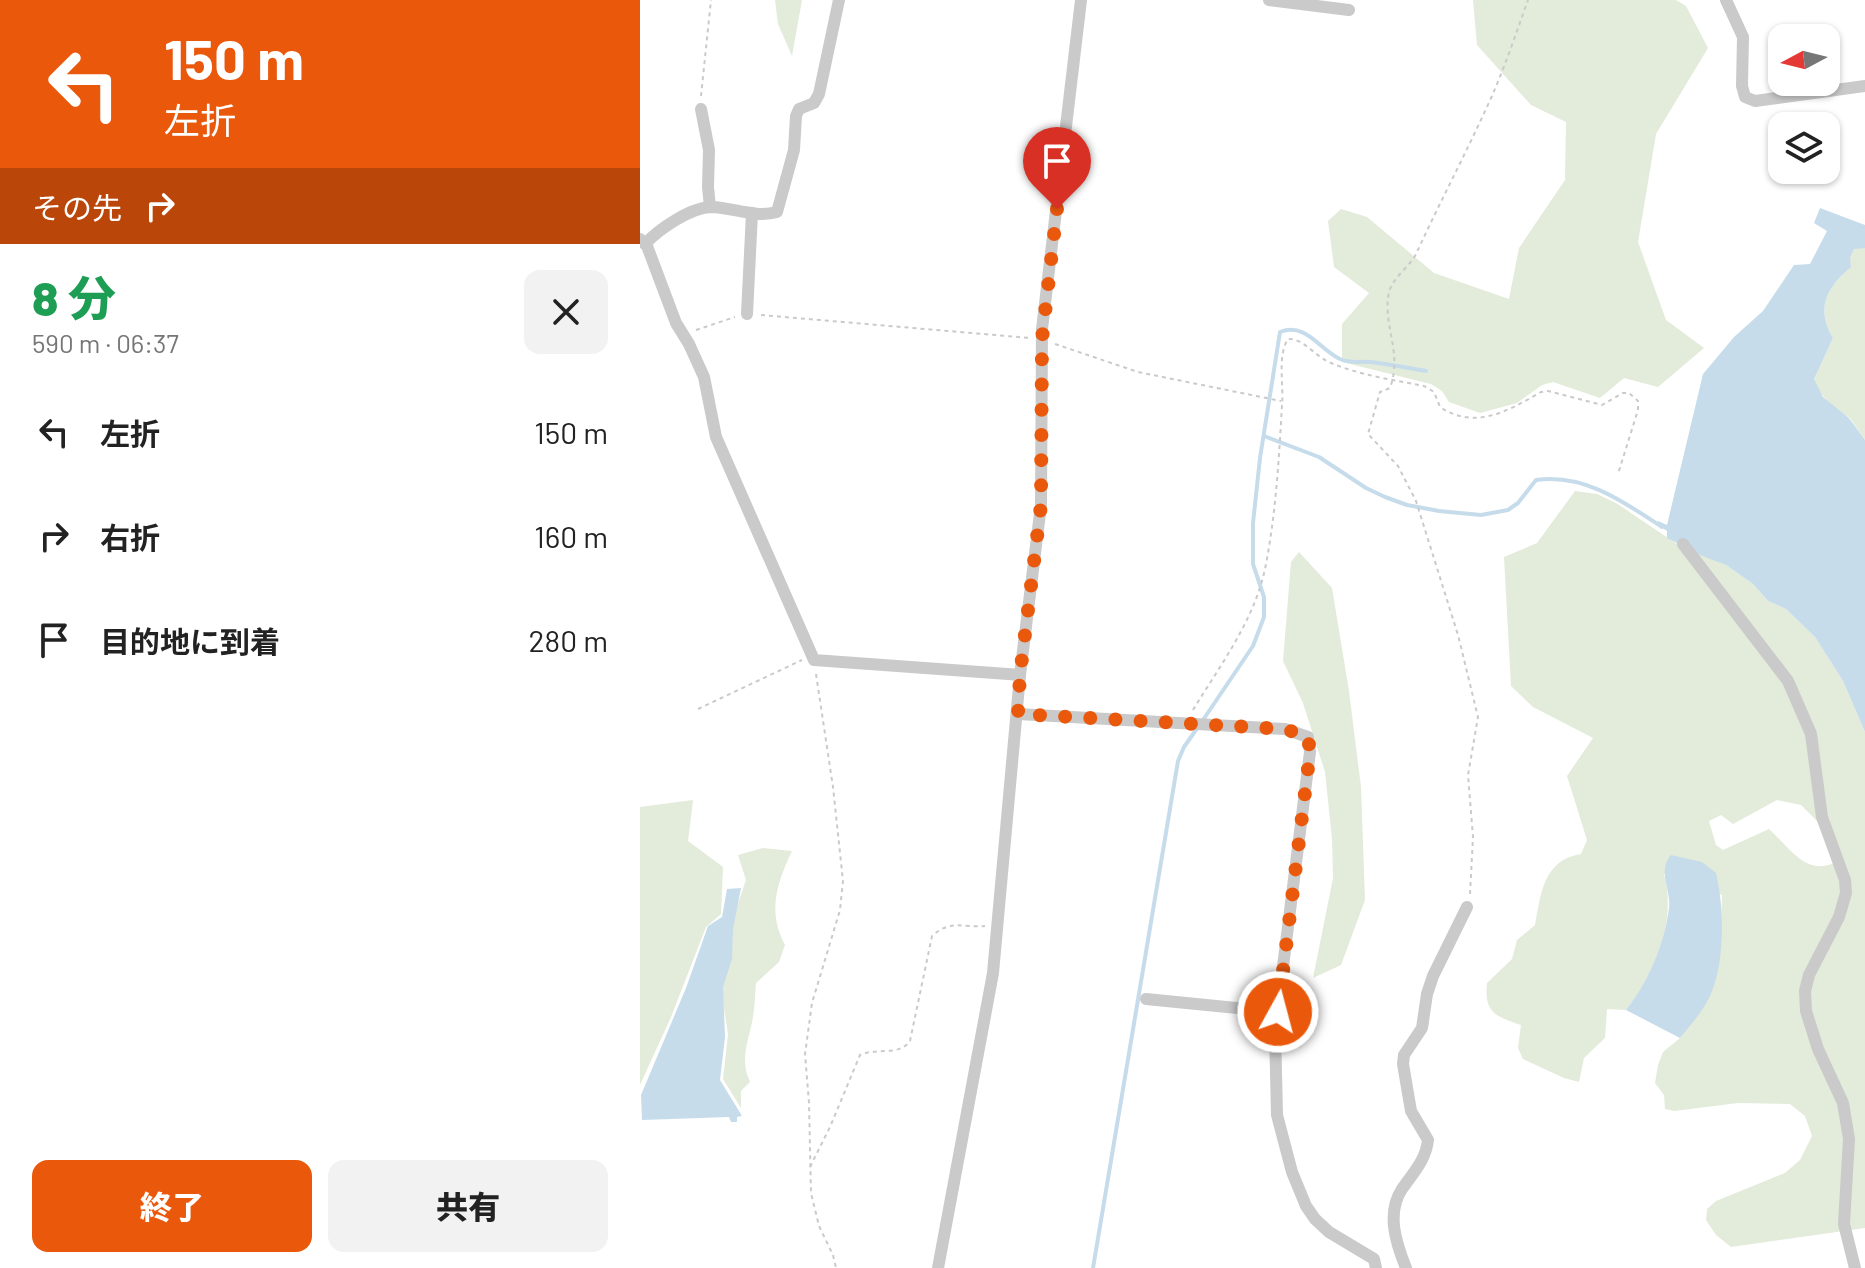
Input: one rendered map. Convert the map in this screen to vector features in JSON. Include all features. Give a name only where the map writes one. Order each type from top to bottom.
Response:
[{"type":"street","points":[[839,0],[819,94],[814,103],[799,109],[796,116],[794,150],[778,210],[773,214],[710,207],[668,224],[642,241],[676,323],[704,377],[716,437],[814,659],[1020,675]]},
{"type":"street","points":[[938,1268],[993,973],[999,923],[1020,675],[1041,505],[1042,339],[1081,0]]},
{"type":"street","points":[[1269,0],[1349,10]]},
{"type":"street","points":[[1726,0],[1743,37],[1742,86],[1745,97],[1755,101],[1865,86]]},
{"type":"street","points":[[701,109],[709,150],[710,207]]},
{"type":"street","points":[[747,314],[752,213]]},
{"type":"street","points":[[1683,544],[1788,681],[1811,734],[1822,817],[1845,880],[1846,893],[1839,917],[1809,975],[1805,991],[1806,1011],[1818,1049],[1843,1103],[1849,1139],[1844,1224],[1855,1268]]},
{"type":"street","points":[[1018,714],[1285,729],[1308,737],[1311,743],[1274,1052],[1275,1097],[1282,1139],[1299,1190],[1315,1219],[1329,1232],[1374,1259],[1376,1268]]},
{"type":"street","points":[[1406,1268],[1397,1242],[1393,1209],[1425,1155],[1428,1140],[1411,1111],[1404,1055],[1422,1028],[1433,976],[1467,907]]},
{"type":"street","points":[[1146,999],[1278,1012]]},
{"type":"path","points":[[701,109],[711,0]]},
{"type":"path","points":[[1467,907],[1473,870],[1468,775],[1478,717],[1458,635],[1416,501],[1398,466],[1368,434],[1380,392],[1390,388],[1393,380],[1395,348],[1389,324],[1391,287],[1416,254],[1486,109],[1528,0]]},
{"type":"path","points":[[683,335],[747,314],[1042,339],[1138,372],[1282,401]]},
{"type":"path","points":[[1184,724],[1251,615],[1260,592],[1271,539],[1283,351],[1285,342],[1291,338],[1328,363],[1431,390],[1440,407],[1448,413],[1468,417],[1502,414],[1541,392],[1554,391],[1602,405],[1623,393],[1629,393],[1638,401],[1638,410],[1618,474]]},
{"type":"path","points":[[698,709],[814,659],[843,881],[840,910],[812,1003],[806,1034],[809,1168],[814,1211],[836,1268]]},
{"type":"path","points":[[809,1168],[860,1055],[899,1050],[910,1041],[932,936],[942,927],[952,924],[978,926],[999,923]]},
{"type":"green space","points":[[775,0],[802,0],[792,56],[778,24]]},
{"type":"green space","points":[[1473,0],[1676,0],[1686,6],[1708,48],[1656,134],[1638,242],[1666,320],[1704,348],[1658,387],[1624,378],[1600,398],[1553,382],[1542,385],[1517,403],[1480,413],[1449,402],[1442,391],[1431,384],[1342,362],[1342,324],[1369,293],[1334,267],[1328,221],[1341,209],[1367,217],[1434,273],[1509,299],[1519,248],[1565,180],[1566,122],[1531,105],[1477,45]]},
{"type":"green space","points":[[1854,248],[1865,248],[1865,440],[1850,418],[1832,406],[1816,388],[1814,379],[1833,338],[1825,317],[1826,299],[1850,267]]},
{"type":"green space","points":[[1575,491],[1597,494],[1616,503],[1677,544],[1726,565],[1753,584],[1768,601],[1786,609],[1815,637],[1843,681],[1865,732],[1865,1228],[1731,1247],[1716,1235],[1706,1220],[1707,1209],[1716,1201],[1785,1173],[1800,1160],[1812,1136],[1805,1116],[1790,1104],[1738,1103],[1674,1111],[1665,1109],[1664,1095],[1655,1083],[1663,1052],[1680,1038],[1720,950],[1722,895],[1664,874],[1668,910],[1661,946],[1646,980],[1626,1010],[1607,1009],[1605,1038],[1584,1058],[1579,1082],[1523,1059],[1518,1048],[1521,1025],[1498,1016],[1487,1001],[1487,983],[1512,959],[1517,940],[1535,925],[1542,890],[1551,871],[1559,863],[1581,854],[1587,840],[1567,776],[1593,738],[1533,707],[1511,686],[1504,557],[1537,543]],"holes":[[[1777,800],[1801,805],[1831,835],[1842,859],[1830,865],[1810,865],[1769,829],[1723,850],[1716,845],[1709,821],[1721,815],[1733,824]]]},
{"type":"green space","points":[[1299,552],[1332,588],[1361,787],[1365,900],[1341,965],[1313,978],[1333,878],[1332,839],[1325,772],[1303,703],[1283,661],[1291,562]]},
{"type":"green space","points":[[693,800],[688,841],[723,867],[721,914],[706,927],[640,1085],[640,807]]},
{"type":"green space","points":[[763,848],[792,851],[778,886],[775,909],[785,945],[779,962],[756,983],[754,1013],[745,1057],[750,1082],[741,1091],[741,1108],[723,1079],[728,1034],[721,989],[732,921],[746,880],[738,855]]},
{"type":"water","points":[[1820,208],[1865,225],[1865,248],[1854,249],[1850,258],[1851,267],[1836,282],[1826,299],[1825,317],[1833,338],[1814,379],[1823,397],[1849,418],[1865,440],[1865,732],[1843,681],[1815,637],[1786,609],[1768,601],[1753,584],[1726,565],[1667,538],[1667,531],[1658,525],[1658,521],[1667,525],[1703,374],[1734,337],[1763,311],[1794,265],[1810,264],[1827,231],[1814,223]]},
{"type":"water","points":[[1671,855],[1702,862],[1716,873],[1722,916],[1719,964],[1712,991],[1702,1010],[1680,1038],[1626,1010],[1648,975],[1663,935],[1669,908],[1665,867]]},
{"type":"water","points":[[741,888],[733,929],[732,959],[723,987],[725,1037],[720,1080],[742,1116],[737,1117],[737,1122],[731,1122],[729,1117],[642,1120],[641,1095],[708,926],[722,917],[727,889]]},
{"type":"waterway","points":[[1203,720],[1253,646],[1264,617],[1264,597],[1253,564],[1253,523],[1280,332],[1289,330],[1305,334],[1344,361],[1426,371]]},
{"type":"waterway","points":[[1264,436],[1319,457],[1366,488],[1407,505],[1481,515],[1508,510],[1518,503],[1536,480],[1554,479],[1587,485],[1603,492],[1662,527]]},
{"type":"waterway","points":[[1093,1268],[1178,761],[1198,727]]},
{"type":"route","points":[[1057,209],[1042,339],[1041,505],[1018,714],[1285,729],[1308,737],[1311,743],[1278,1012]]}]
